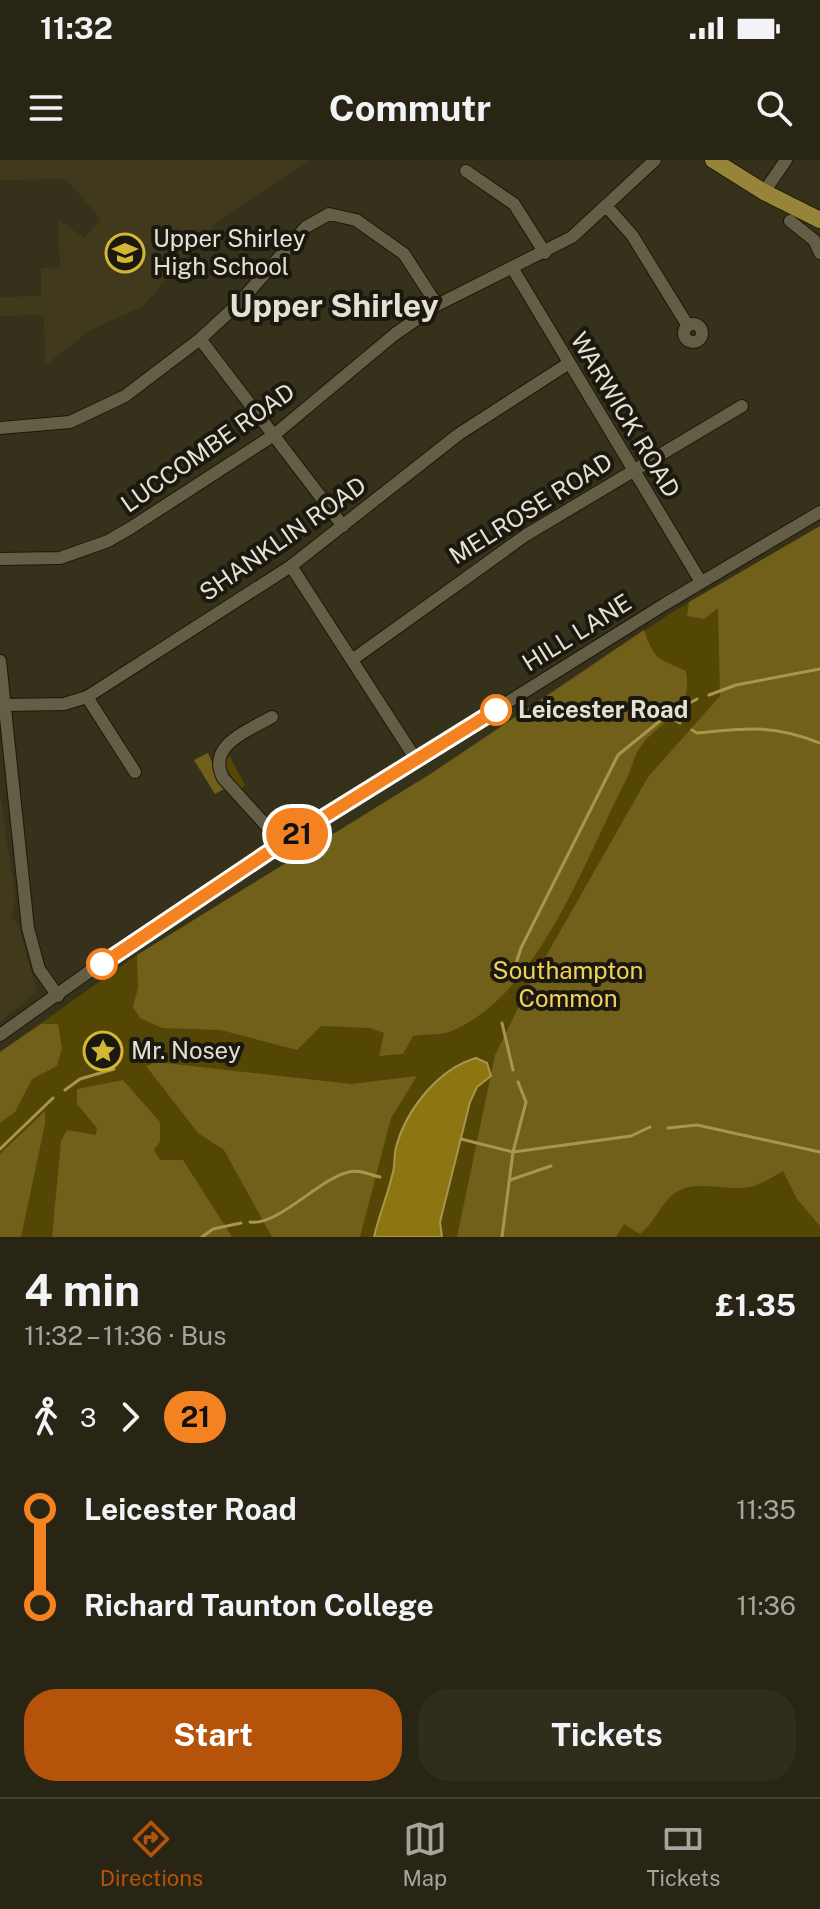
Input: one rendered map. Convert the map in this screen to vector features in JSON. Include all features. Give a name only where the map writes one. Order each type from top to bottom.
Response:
[{"type":"main road","points":[[713,160],[820,222]]},
{"type":"street","name":"LUCCOMBE ROAD","points":[[0,559],[60,558],[108,541],[274,435],[395,334],[437,305],[572,237],[608,208],[655,160]]},
{"type":"street","points":[[764,192],[786,160]]},
{"type":"street","points":[[466,171],[509,199],[545,253]]},
{"type":"street","points":[[608,208],[632,235],[688,326]]},
{"type":"street","points":[[0,428],[28,428],[85,418],[150,378],[238,304],[306,227],[329,214],[356,220],[404,254],[437,305]]},
{"type":"street","points":[[790,221],[814,240],[820,253]]},
{"type":"street","points":[[814,240],[820,222]]},
{"type":"street","name":"WARWICK ROAD","points":[[513,269],[701,582]]},
{"type":"street","points":[[200,339],[343,526]]},
{"type":"street","name":"SHANKLIN ROAD","points":[[5,705],[64,704],[87,697],[291,566],[459,434],[569,363]]},
{"type":"street","name":"MELROSE ROAD","points":[[352,660],[526,535],[742,406]]},
{"type":"street","name":"HILL LANE","points":[[0,1035],[142,934],[282,843],[701,582],[820,512]]},
{"type":"street","points":[[291,566],[417,761]]},
{"type":"street","points":[[0,661],[31,945],[39,969],[58,996]]},
{"type":"street","points":[[87,697],[135,772]]},
{"type":"street","points":[[263,717],[225,746],[219,758],[220,772],[282,843]]},
{"type":"shaded area","name":"Upper Shirley High School","points":[[0,160],[309,161],[218,221],[143,306],[89,331],[45,366],[44,315],[0,316],[0,297],[41,296],[41,268],[60,267],[58,219],[84,238],[101,219],[66,179],[0,180]]},
{"type":"shaded area","points":[[0,793],[16,902],[11,916],[19,926],[37,992],[0,1022]]},
{"type":"shaded area","points":[[476,1058],[487,1063],[491,1076],[477,1087],[470,1102],[440,1222],[442,1237],[374,1237],[393,1172],[396,1147],[407,1119],[437,1081],[462,1063]]},
{"type":"green space","name":"Southampton Common","points":[[820,526],[820,1237],[0,1237],[0,1052],[137,955],[432,773],[671,613]]},
{"type":"green space","points":[[820,526],[820,1226],[797,1199],[783,1171],[744,1188],[696,1186],[678,1191],[640,1234],[624,1224],[616,1237],[457,1237],[495,1055],[529,986],[648,777],[720,696],[718,608],[704,619],[687,616],[689,602]]},
{"type":"green space","points":[[644,630],[659,658],[686,671],[685,698],[673,715],[639,749],[575,887],[533,958],[508,989],[480,1014],[449,1032],[413,1036],[403,1054],[379,1056],[384,1033],[370,1028],[321,1026],[297,1050],[221,1030],[162,1028],[140,1018],[133,1007],[138,988],[137,955],[432,773]]},
{"type":"green space","points":[[208,753],[224,789],[215,794],[194,760]]},
{"type":"green space","points":[[229,755],[245,785],[241,789],[227,769]]},
{"type":"green space","points":[[41,1024],[58,1024],[62,1048],[57,1066],[32,1079],[15,1112],[0,1123],[0,1052]]},
{"type":"green space","points":[[156,1062],[351,1084],[417,1076],[391,1118],[360,1237],[272,1237],[224,1150],[198,1133],[146,1066]]},
{"type":"green space","points":[[123,1080],[160,1122],[160,1142],[154,1150],[160,1160],[183,1160],[232,1237],[52,1237],[61,1141],[67,1130],[96,1135],[97,1128],[77,1104],[77,1089]]},
{"type":"green space","points":[[45,1111],[45,1124],[21,1237],[0,1237],[0,1154]]},
{"type":"waterway","points":[[709,695],[736,685],[820,669]]},
{"type":"waterway","points":[[666,716],[697,699]]},
{"type":"waterway","points":[[511,979],[521,948],[618,755],[666,716],[680,723]]},
{"type":"waterway","points":[[692,730],[697,733],[773,730],[820,743]]},
{"type":"waterway","points":[[502,1023],[513,1070]]},
{"type":"waterway","points":[[65,1090],[80,1079],[114,1069]]},
{"type":"waterway","points":[[502,1237],[513,1152],[526,1102],[518,1082]]},
{"type":"waterway","points":[[0,1149],[53,1098]]},
{"type":"waterway","points":[[668,1128],[697,1125],[820,1152]]},
{"type":"waterway","points":[[461,1139],[513,1152],[631,1136],[650,1127]]},
{"type":"waterway","points":[[510,1180],[551,1166]]},
{"type":"waterway","points":[[250,1222],[273,1217],[325,1183],[349,1172],[380,1177]]},
{"type":"waterway","points":[[202,1237],[213,1229],[241,1223]]},
{"type":"bus line","name":"21","points":[[102,964],[142,934],[282,843],[496,710]]},
{"type":"place","name":"Upper Shirley High School","points":[[125,253]]},
{"type":"place","name":"Leicester Road","points":[[496,710]]},
{"type":"place","name":"Mr. Nosey","points":[[103,1051]]},
{"type":"district","name":"Upper Shirley","points":[[334,306]]}]
